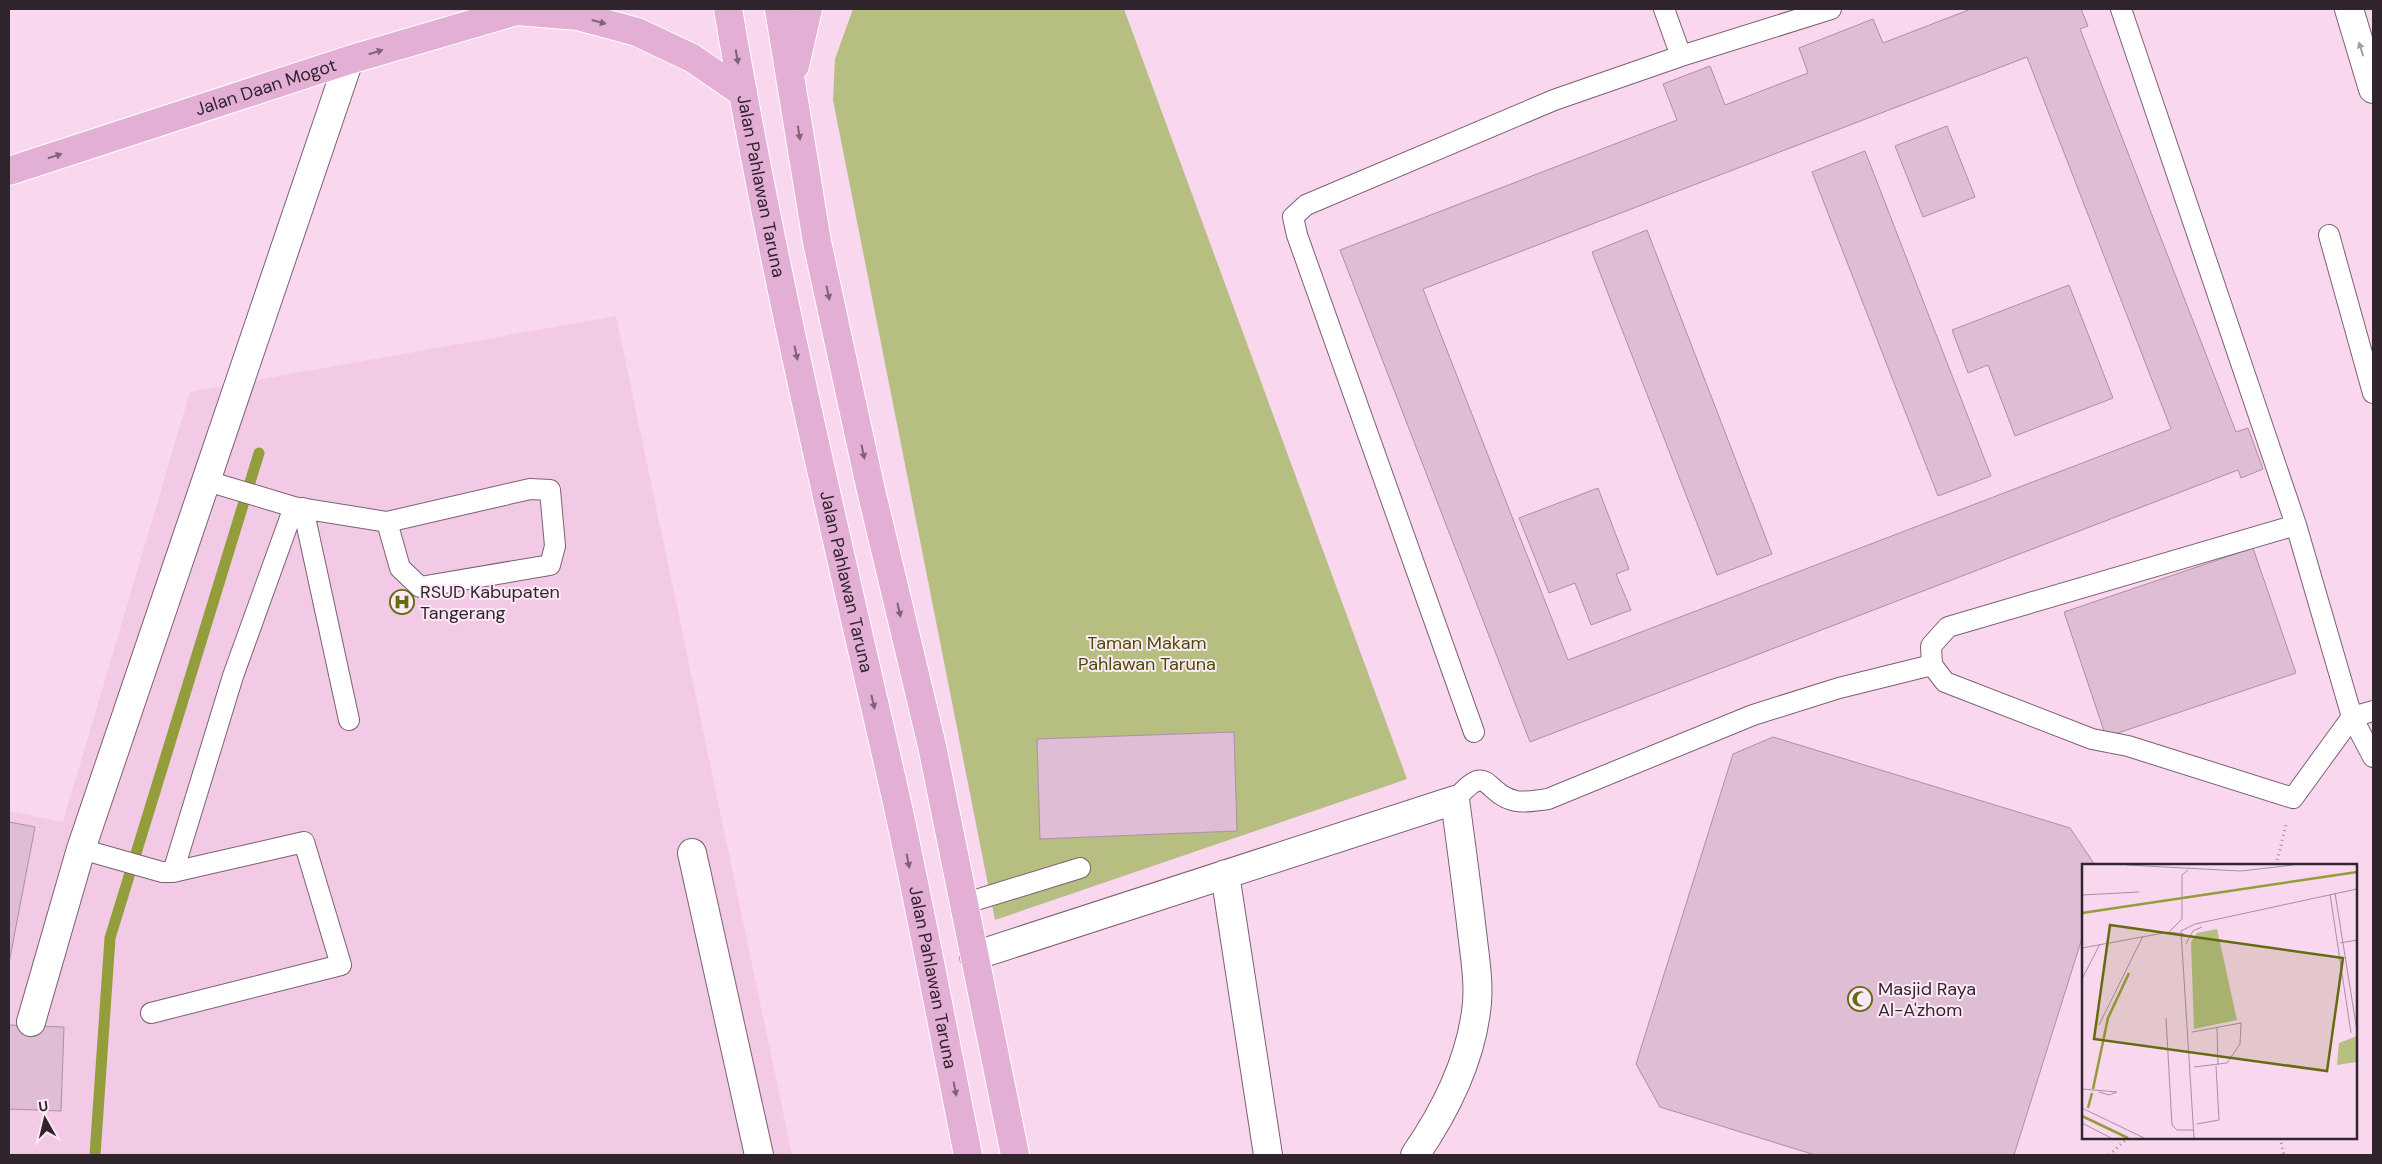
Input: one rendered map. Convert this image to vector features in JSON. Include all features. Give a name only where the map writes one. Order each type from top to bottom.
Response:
[{"type":"highway","name":"Jalan Pahlawan Taruna","points":[[728,9],[743,94],[826,501],[896,801],[968,1155]]},
{"type":"highway","points":[[779,9],[817,242],[870,486],[932,746],[1014,1155]]},
{"type":"highway","points":[[791,85],[798,43],[808,9]]},
{"type":"highway","points":[[520,10],[578,16],[637,32],[692,58],[743,94]]},
{"type":"highway","name":"Jalan Daan Mogot","points":[[9,171],[349,60],[520,10]]},
{"type":"street","points":[[2349,9],[2373,89]]},
{"type":"street","points":[[32,1022],[91,852],[349,60]]},
{"type":"street","points":[[974,956],[1455,800],[1477,976],[1476,1012],[1467,1052],[1454,1086],[1434,1128],[1415,1155]]},
{"type":"street","points":[[692,853],[759,1155]]},
{"type":"street","points":[[1225,874],[1268,1155]]},
{"type":"lane","points":[[1664,9],[1681,56]]},
{"type":"lane","points":[[1474,732],[1297,235],[1293,217],[1306,205],[1554,100],[1681,56],[1832,9]]},
{"type":"lane","points":[[2121,9],[2296,525],[2352,717],[2373,757]]},
{"type":"lane","points":[[2329,235],[2373,393]]},
{"type":"lane","points":[[212,482],[291,506],[387,522],[530,489],[550,490],[555,546],[550,565],[420,587],[400,568],[387,522]]},
{"type":"lane","points":[[291,506],[349,720]]},
{"type":"lane","points":[[168,872],[291,506]]},
{"type":"lane","points":[[2296,525],[1948,627],[1931,646],[1932,665],[1945,682],[2092,739],[2128,746],[2293,798],[2352,717],[2373,711]]},
{"type":"lane","points":[[1455,800],[1469,783],[1477,780],[1485,781],[1502,795],[1516,801],[1548,799],[1753,715],[1839,688],[1932,665]]},
{"type":"lane","points":[[91,852],[168,872],[304,842],[341,966],[151,1013]]},
{"type":"lane","points":[[963,904],[1080,868]]},
{"type":"path","points":[[2276,864],[2293,798]]},
{"type":"path","points":[[2109,1155],[2127,1139]]},
{"type":"path","points":[[2280,1139],[2284,1155]]},
{"type":"shaded area","name":"RSUD Kabupaten Tangerang","points":[[616,316],[792,1155],[9,1155],[9,811],[63,822],[190,392]]},
{"type":"green space","name":"Taman Makam Pahlawan Taruna","points":[[853,9],[1124,9],[1407,779],[995,920],[833,100],[835,59]]},
{"type":"building","points":[[1971,9],[2081,9],[2088,26],[2080,29],[2236,432],[2248,428],[2263,469],[2241,478],[2238,470],[1530,742],[1340,250],[1677,120],[1663,84],[1710,66],[1725,105],[1808,73],[1799,48],[1873,19],[1883,43]],"holes":[[[2027,57],[2171,429],[1568,660],[1423,289]]]},
{"type":"building","points":[[1947,126],[1975,197],[1923,217],[1895,146]]},
{"type":"building","points":[[1865,151],[1991,476],[1938,496],[1812,172]]},
{"type":"building","points":[[1647,230],[1772,554],[1717,575],[1592,252]]},
{"type":"building","points":[[2069,285],[2113,398],[2015,436],[1988,365],[1968,373],[1952,330]]},
{"type":"building","points":[[1598,488],[1629,569],[1616,574],[1631,610],[1591,625],[1575,583],[1549,593],[1519,518]]},
{"type":"building","points":[[2253,548],[2296,673],[2106,737],[2064,612]]},
{"type":"building","points":[[1234,732],[1237,831],[1040,839],[1037,739]]},
{"type":"building","name":"Masjid Raya Al-A'zhom","points":[[1773,737],[2070,828],[2094,864],[2082,864],[2082,938],[2014,1155],[1815,1155],[1660,1107],[1636,1064],[1733,754]]},
{"type":"building","points":[[9,822],[35,827],[9,963]]},
{"type":"building","points":[[9,1025],[64,1027],[61,1111],[9,1109]]},
{"type":"waterway","points":[[95,1155],[110,938],[259,453]]},
{"type":"place","name":"RSUD Kabupaten Tangerang","points":[[402,602]]},
{"type":"place","name":"Masjid Raya Al-A'zhom","points":[[1860,999]]}]
